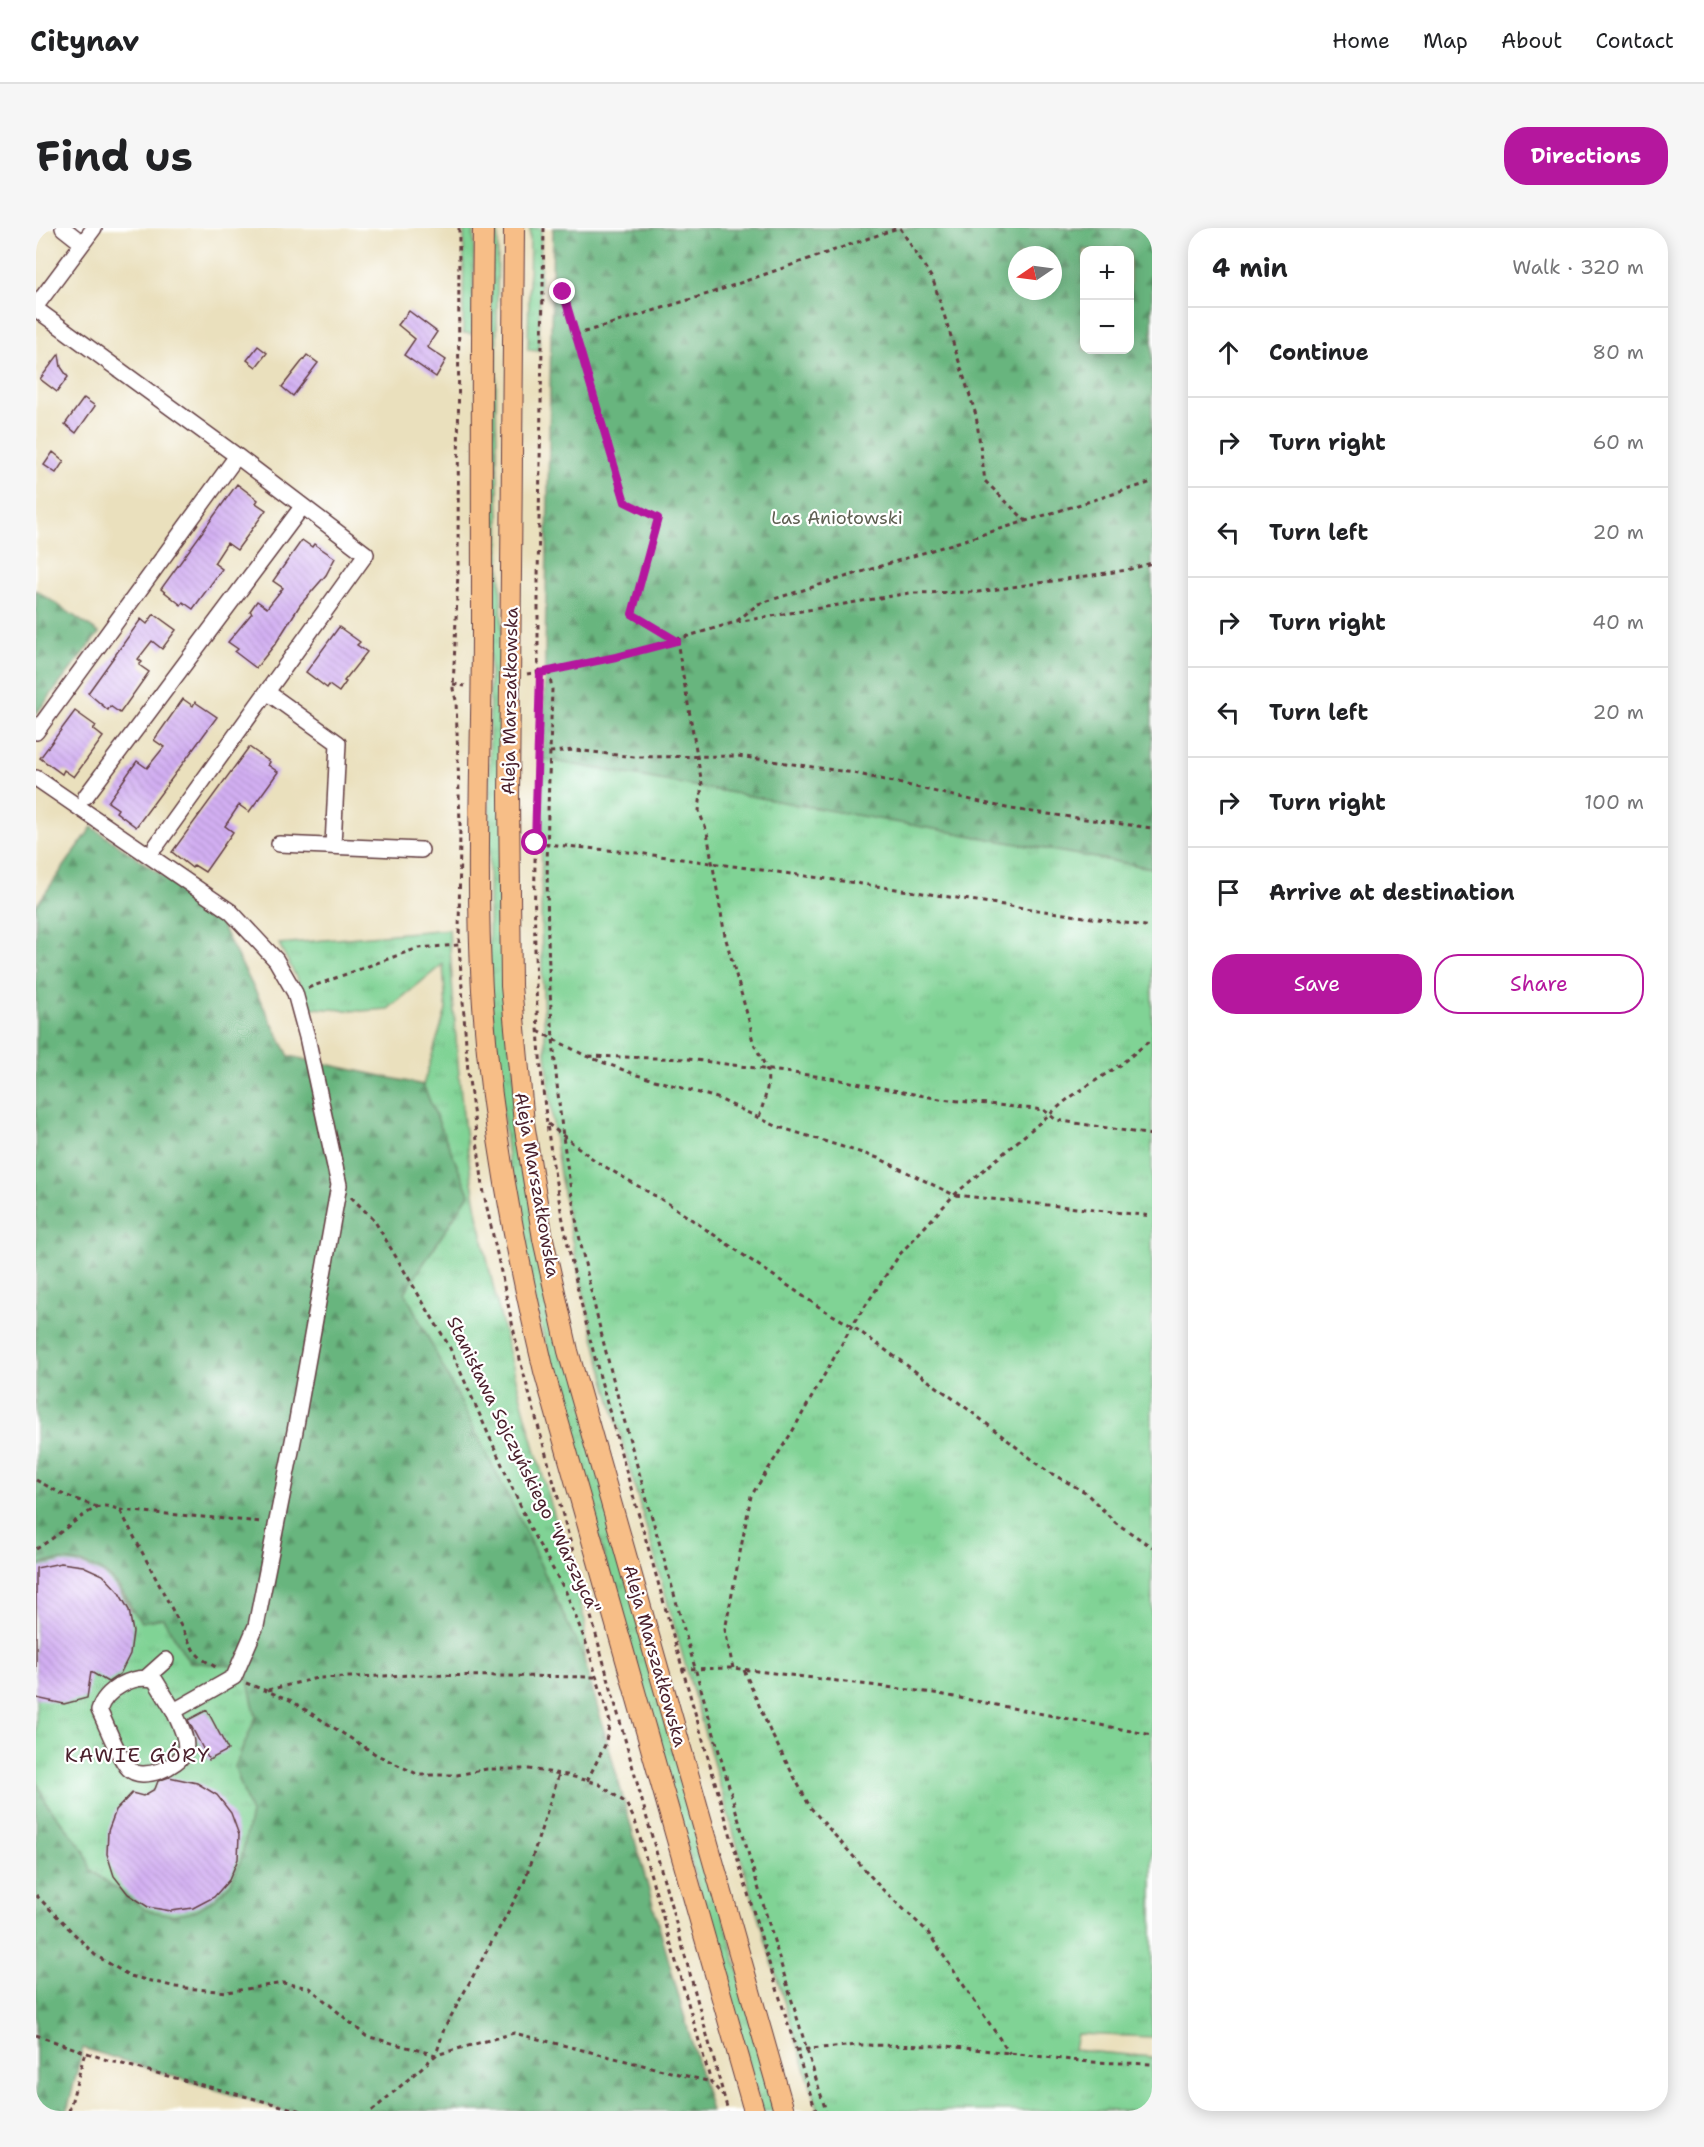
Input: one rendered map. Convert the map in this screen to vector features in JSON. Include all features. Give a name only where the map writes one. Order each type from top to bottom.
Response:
[{"type":"main road","name":"Aleja Marszałkowska","points":[[483,228],[479,822],[482,987],[488,1065],[505,1191],[520,1271],[544,1371],[754,2111]]},
{"type":"main road","name":"Aleja Marszałkowska","points":[[514,228],[508,798],[511,986],[524,1123],[543,1239],[568,1351],[784,2111]]},
{"type":"street","points":[[63,228],[82,243]]},
{"type":"street","points":[[94,228],[36,308],[366,554],[156,846]]},
{"type":"street","points":[[36,732],[237,456]]},
{"type":"street","points":[[87,796],[302,507]]},
{"type":"street","points":[[267,692],[338,743],[333,846]]},
{"type":"street","points":[[36,778],[231,912],[276,960],[295,993],[339,1185],[256,1626],[234,1677],[174,1711]]},
{"type":"street","points":[[279,844],[421,850]]},
{"type":"street","points":[[147,1677],[166,1659]]},
{"type":"street","points":[[147,1677],[155,1680],[174,1711],[186,1741],[185,1752],[177,1761],[149,1774],[138,1775],[128,1768],[99,1710],[102,1700],[109,1692],[137,1678],[147,1677]]},
{"type":"path","points":[[459,228],[458,572],[453,684],[470,685]]},
{"type":"path","points":[[544,228],[538,578],[540,673],[533,940],[538,1031],[547,1123],[568,1250],[593,1353],[682,1669],[816,2111]]},
{"type":"path","points":[[575,335],[711,293],[899,228],[933,280],[976,415],[985,481],[1026,521]]},
{"type":"path","points":[[563,292],[625,502],[658,518],[632,614],[677,641],[702,784],[699,810],[707,832],[725,936],[751,1028],[750,1037],[766,1070],[768,1084],[759,1118]]},
{"type":"path","points":[[736,622],[758,604],[1152,482]]},
{"type":"path","points":[[523,674],[540,673],[677,641],[736,622],[910,593],[978,592],[1127,570],[1152,563]]},
{"type":"path","points":[[549,671],[552,689],[546,844],[546,926],[552,1040],[563,1136],[580,1239],[596,1310],[696,1669],[826,2111]]},
{"type":"path","points":[[550,752],[576,750],[634,757],[738,756],[855,773],[1011,809],[1152,828]]},
{"type":"path","points":[[535,843],[638,853],[1152,927]]},
{"type":"path","points":[[295,993],[418,948],[459,945]]},
{"type":"path","points":[[538,1031],[586,1056],[637,1075],[717,1098],[759,1118],[878,1158],[954,1195],[1152,1216]]},
{"type":"path","points":[[733,1668],[725,1630],[751,1496],[792,1432],[852,1326],[900,1254],[954,1195],[1049,1115],[1152,1039]]},
{"type":"path","points":[[586,1056],[688,1059],[830,1078],[940,1099],[1044,1110],[1056,1120],[1152,1135]]},
{"type":"path","points":[[547,1123],[597,1162],[669,1204],[822,1309],[852,1326],[969,1410],[1047,1471],[1085,1492],[1116,1523],[1152,1547]]},
{"type":"path","name":"Stanisława Sojczyńskiego \"Warszyca\"","points":[[339,1185],[374,1220],[449,1346],[532,1532],[566,1592],[610,1722],[605,1745],[587,1781]]},
{"type":"path","points":[[36,1480],[62,1494],[97,1508]]},
{"type":"path","points":[[36,1549],[97,1508],[110,1506],[120,1510],[277,1523]]},
{"type":"path","points":[[120,1510],[194,1651],[202,1659],[234,1677],[290,1700],[376,1755],[419,1775],[457,1775],[487,1769],[529,1769],[599,1784],[626,1803],[635,1821],[711,2082],[724,2097]]},
{"type":"path","points":[[682,1669],[744,1669],[934,1693],[1152,1736]]},
{"type":"path","points":[[744,1669],[770,1731],[810,1807],[880,1888],[927,1931],[1010,2055]]},
{"type":"path","points":[[267,1691],[317,1678],[416,1675],[596,1677]]},
{"type":"path","points":[[436,2055],[444,2029],[524,1883],[560,1774]]},
{"type":"path","points":[[36,1895],[95,1955],[129,1976],[176,1987],[227,1992],[283,1983],[310,1988],[366,2036],[436,2055]]},
{"type":"path","points":[[372,2111],[436,2055],[514,2033],[711,2082]]},
{"type":"path","points":[[36,2035],[84,2052],[301,2111]]},
{"type":"path","points":[[796,2050],[859,2045],[947,2046],[1010,2055],[1152,2064]]},
{"type":"path","points":[[69,2111],[84,2052]]},
{"type":"green space","points":[[464,228],[474,228],[473,334],[463,333]]},
{"type":"green space","points":[[491,228],[498,228],[496,413],[516,1126],[775,2111],[762,2111],[560,1401],[533,1294],[510,1176],[489,986]]},
{"type":"green space","points":[[530,228],[541,228],[539,351],[528,350]]},
{"type":"green space","name":"Las Aniołowski","points":[[553,228],[1152,228],[1152,868],[543,759]]},
{"type":"green space","points":[[36,590],[99,633],[36,714]]},
{"type":"green space","points":[[543,759],[1152,868],[1152,2037],[1077,2034],[1074,2050],[1152,2057],[1152,2111],[819,2111],[737,1844],[627,1460],[596,1344],[569,1226],[551,1107],[544,1020],[541,933]]},
{"type":"green space","points":[[92,827],[214,911],[289,1056],[423,1085],[469,1194],[405,1292],[518,1516],[584,1659],[711,2111],[284,2111],[83,2048],[67,2111],[36,2111],[36,1780],[47,1804],[84,1850],[91,1870],[146,1910],[171,1915],[195,1911],[215,1899],[231,1883],[241,1860],[251,1814],[235,1767],[256,1717],[245,1667],[189,1662],[163,1618],[141,1622],[113,1581],[94,1567],[71,1561],[47,1562],[36,1566],[36,906]]},
{"type":"green space","points":[[449,929],[460,1085],[475,1202],[517,1384],[585,1621],[584,1659],[518,1516],[405,1292],[469,1194],[423,1085],[446,1010],[443,964],[388,1009],[361,1011],[312,1008],[279,944]]},
{"type":"green space","points":[[61,1561],[96,1569],[112,1581],[131,1611],[163,1618],[189,1662],[245,1667],[256,1717],[235,1767],[251,1814],[241,1860],[231,1883],[215,1899],[195,1911],[171,1915],[146,1910],[90,1870],[84,1850],[47,1804],[36,1780],[36,1566]]},
{"type":"building","points":[[409,311],[437,332],[427,347],[446,360],[436,377],[404,355],[415,339],[398,325]]},
{"type":"building","points":[[258,346],[267,353],[256,367],[247,360]]},
{"type":"building","points":[[59,354],[61,367],[68,377],[57,392],[40,379]]},
{"type":"building","points":[[307,355],[318,363],[293,396],[282,387]]},
{"type":"building","points":[[84,398],[95,406],[76,433],[65,424]]},
{"type":"building","points":[[53,452],[64,461],[56,473],[44,465]]},
{"type":"building","points":[[237,484],[258,500],[256,503],[266,510],[237,550],[227,543],[214,563],[222,569],[193,609],[183,602],[181,605],[161,589]]},
{"type":"building","points":[[302,540],[312,547],[314,544],[335,558],[326,575],[300,605],[276,643],[256,668],[235,652],[238,649],[228,642],[252,613],[250,611],[257,601],[267,608],[283,588],[273,581]]},
{"type":"building","points":[[154,614],[176,630],[162,649],[152,641],[138,659],[142,662],[139,665],[149,672],[120,713],[110,706],[108,710],[88,693],[141,619],[147,624]]},
{"type":"building","points":[[339,627],[360,642],[357,645],[367,652],[344,681],[346,682],[339,692],[329,685],[327,688],[306,672]]},
{"type":"building","points":[[183,699],[193,706],[195,702],[217,717],[136,827],[116,812],[118,809],[108,802],[137,761],[147,768],[164,747],[154,740]]},
{"type":"building","points":[[75,711],[96,726],[93,729],[103,737],[74,777],[64,770],[62,774],[40,758]]},
{"type":"building","points":[[249,747],[270,762],[268,765],[278,772],[249,812],[239,805],[225,826],[233,832],[205,872],[194,865],[192,868],[172,852]]},
{"type":"building","points":[[61,1563],[83,1566],[103,1575],[118,1591],[129,1610],[133,1632],[130,1654],[120,1674],[108,1682],[91,1672],[87,1698],[64,1704],[36,1698],[36,1568]]},
{"type":"building","points":[[207,1710],[228,1750],[209,1760],[188,1720]]},
{"type":"building","points":[[169,1777],[197,1783],[217,1795],[231,1813],[239,1835],[238,1859],[229,1880],[214,1897],[193,1908],[171,1911],[148,1907],[128,1894],[114,1876],[107,1854],[108,1831],[116,1810],[132,1793],[143,1796],[155,1789],[158,1781]]},
{"type":"district","name":"KAWIE GÓRY","points":[[138,1755]]},
{"type":"route","points":[[535,843],[540,673],[677,641],[632,614],[658,518],[625,502],[563,292]]}]
